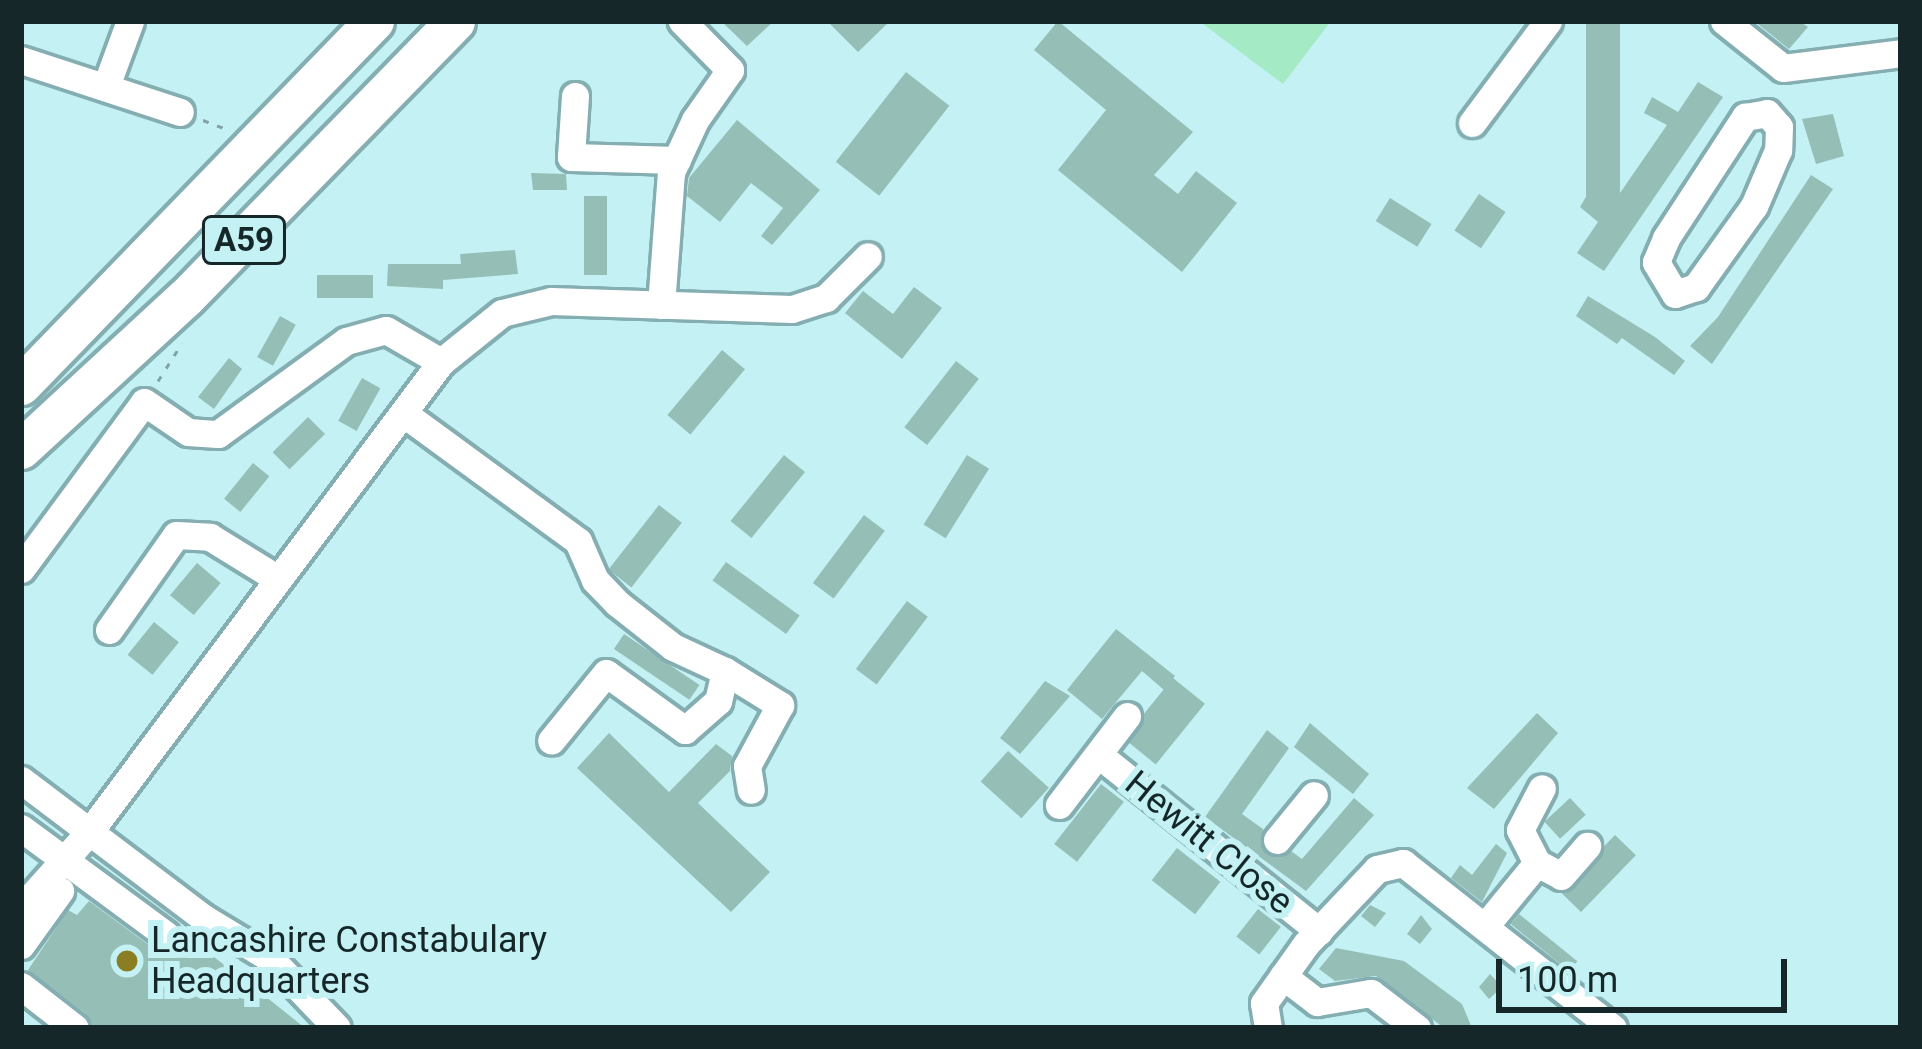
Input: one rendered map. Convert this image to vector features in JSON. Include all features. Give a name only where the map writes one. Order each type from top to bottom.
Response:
[{"type":"highway","name":"A59","points":[[21,385],[374,21]]},
{"type":"highway","name":"A59","points":[[21,449],[186,297],[455,21]]},
{"type":"street","points":[[106,86],[130,21]]},
{"type":"street","points":[[661,305],[677,160],[730,70],[682,21]]},
{"type":"street","points":[[1472,123],[1548,21]]},
{"type":"street","points":[[1724,21],[1783,68],[1901,53]]},
{"type":"street","points":[[21,61],[180,112]]},
{"type":"street","points":[[1767,113],[1783,68]]},
{"type":"street","points":[[575,96],[571,158],[677,160]]},
{"type":"street","points":[[1767,113],[1780,127],[1778,150],[1754,206],[1696,287],[1676,294],[1656,262],[1666,238],[1745,117],[1767,113]]},
{"type":"street","points":[[21,945],[90,831],[441,362],[502,313],[551,301],[793,309],[826,298],[868,256]]},
{"type":"street","points":[[21,569],[144,403],[188,432],[218,434],[346,341],[386,330],[441,362]]},
{"type":"street","points":[[403,413],[578,541],[595,580],[673,647],[725,670],[780,705],[747,766],[751,790]]},
{"type":"street","points":[[109,630],[176,535],[210,537],[278,579]]},
{"type":"street","points":[[551,741],[606,673],[685,730],[718,701],[725,670]]},
{"type":"street","name":"Hewitt Close","points":[[1059,805],[1127,716]]},
{"type":"street","name":"Hewitt Close","points":[[1099,755],[1263,859],[1319,931]]},
{"type":"street","points":[[21,779],[271,959],[337,1028]]},
{"type":"street","points":[[1542,788],[1520,830],[1537,863],[1561,876],[1587,846]]},
{"type":"street","points":[[1263,859],[1314,795]]},
{"type":"street","points":[[21,827],[166,935]]},
{"type":"street","points":[[1268,1028],[1264,1003],[1319,931],[1377,868],[1403,863],[1613,1028]]},
{"type":"street","points":[[1486,925],[1537,863]]},
{"type":"street","points":[[21,908],[72,865]]},
{"type":"street","points":[[1283,976],[1317,1002],[1371,993],[1417,1028]]},
{"type":"street","points":[[21,986],[75,1028]]},
{"type":"path","points":[[180,112],[241,133]]},
{"type":"path","points":[[144,403],[192,326],[186,297]]},
{"type":"green space","points":[[1199,21],[1331,21],[1283,84]]},
{"type":"building","points":[[721,21],[774,21],[747,46]]},
{"type":"building","points":[[827,21],[890,21],[858,52]]},
{"type":"building","points":[[1058,21],[1193,132],[1154,175],[1178,194],[1196,171],[1237,203],[1182,272],[1058,170],[1106,110],[1034,50]]},
{"type":"building","points":[[1586,21],[1620,21],[1620,209],[1586,209]]},
{"type":"building","points":[[1754,21],[1799,21],[1808,27],[1789,49]]},
{"type":"building","points":[[906,72],[949,106],[879,196],[836,162]]},
{"type":"building","points":[[1698,82],[1723,97],[1604,271],[1577,253],[1598,222],[1580,207],[1590,190],[1611,206],[1667,125],[1644,113],[1652,97],[1678,112]]},
{"type":"building","points":[[1833,114],[1844,156],[1816,164],[1802,119]]},
{"type":"building","points":[[737,120],[820,190],[772,245],[761,236],[783,208],[751,183],[720,222],[687,196],[689,178]]},
{"type":"building","points":[[531,173],[566,174],[567,190],[533,190]]},
{"type":"building","points":[[1811,175],[1833,189],[1712,364],[1690,346],[1718,317]]},
{"type":"building","points":[[1479,194],[1506,212],[1481,248],[1454,230]]},
{"type":"building","points":[[584,196],[607,196],[607,275],[584,275]]},
{"type":"building","points":[[1390,198],[1432,224],[1417,247],[1376,221]]},
{"type":"building","points":[[515,250],[518,274],[443,280],[443,289],[387,286],[388,264],[461,264],[460,254]]},
{"type":"building","points":[[317,275],[373,275],[373,298],[317,298]]},
{"type":"building","points":[[914,287],[942,308],[902,359],[845,313],[863,291],[893,314]]},
{"type":"building","points":[[1588,296],[1685,361],[1674,375],[1622,338],[1617,344],[1576,316]]},
{"type":"building","points":[[280,316],[296,325],[273,366],[257,357]]},
{"type":"building","points":[[722,350],[745,369],[690,434],[667,415]]},
{"type":"building","points":[[229,358],[242,369],[214,409],[198,397]]},
{"type":"building","points":[[956,361],[979,379],[927,445],[904,427]]},
{"type":"building","points":[[362,378],[380,388],[357,431],[338,421]]},
{"type":"building","points":[[308,417],[325,434],[290,469],[273,452]]},
{"type":"building","points":[[784,455],[805,472],[751,538],[731,521]]},
{"type":"building","points":[[967,455],[989,469],[946,538],[924,525]]},
{"type":"building","points":[[253,463],[269,476],[240,512],[224,499]]},
{"type":"building","points":[[659,505],[682,523],[631,587],[609,570]]},
{"type":"building","points":[[864,515],[885,531],[834,599],[813,583]]},
{"type":"building","points":[[726,562],[800,615],[786,634],[712,581]]},
{"type":"building","points":[[197,563],[221,583],[194,615],[170,595]]},
{"type":"building","points":[[907,601],[928,617],[877,685],[856,669]]},
{"type":"building","points":[[154,622],[179,642],[152,675],[128,655]]},
{"type":"building","points":[[1116,629],[1175,676],[1164,690],[1142,671],[1102,719],[1067,690]]},
{"type":"building","points":[[624,634],[699,685],[689,700],[614,649]]},
{"type":"building","points":[[1173,678],[1205,704],[1156,764],[1124,739]]},
{"type":"building","points":[[1045,681],[1070,696],[1020,754],[1000,738]]},
{"type":"building","points":[[1537,713],[1558,733],[1494,809],[1467,788]]},
{"type":"building","points":[[1310,723],[1369,774],[1353,794],[1294,747]]},
{"type":"building","points":[[1267,730],[1289,748],[1242,814],[1263,829],[1267,855],[1291,851],[1302,859],[1354,798],[1374,815],[1306,891],[1205,817]]},
{"type":"building","points":[[609,733],[669,792],[716,744],[732,756],[730,771],[698,803],[770,872],[731,912],[577,768]]},
{"type":"building","points":[[1008,751],[1049,788],[1021,818],[981,781]]},
{"type":"building","points":[[1101,784],[1124,802],[1077,862],[1054,844]]},
{"type":"building","points":[[1570,798],[1586,815],[1560,839],[1544,822]]},
{"type":"building","points":[[1615,835],[1636,855],[1581,912],[1560,892]]},
{"type":"building","points":[[1496,844],[1507,853],[1482,902],[1451,878],[1460,865],[1472,875]]},
{"type":"building","points":[[1177,848],[1220,882],[1195,914],[1152,880]]},
{"type":"building","name":"Lancashire Constabulary Headquarters","points":[[89,901],[161,954],[180,947],[183,933],[236,974],[251,968],[267,981],[265,996],[305,1028],[93,1028],[86,1014],[28,970],[68,910],[77,915]]},
{"type":"building","points":[[1370,905],[1386,913],[1375,927],[1361,916]]},
{"type":"building","points":[[1258,909],[1281,927],[1259,954],[1236,937]]},
{"type":"building","points":[[1519,914],[1577,961],[1569,971],[1511,924]]},
{"type":"building","points":[[1421,915],[1432,929],[1420,944],[1407,934]]},
{"type":"building","points":[[1336,948],[1404,961],[1462,1004],[1472,1028],[1444,1028],[1376,976],[1335,981],[1319,969]]},
{"type":"building","points":[[1490,974],[1502,987],[1489,999],[1479,987]]},
{"type":"place","name":"Lancashire Constabulary Headquarters","points":[[127,961]]}]
